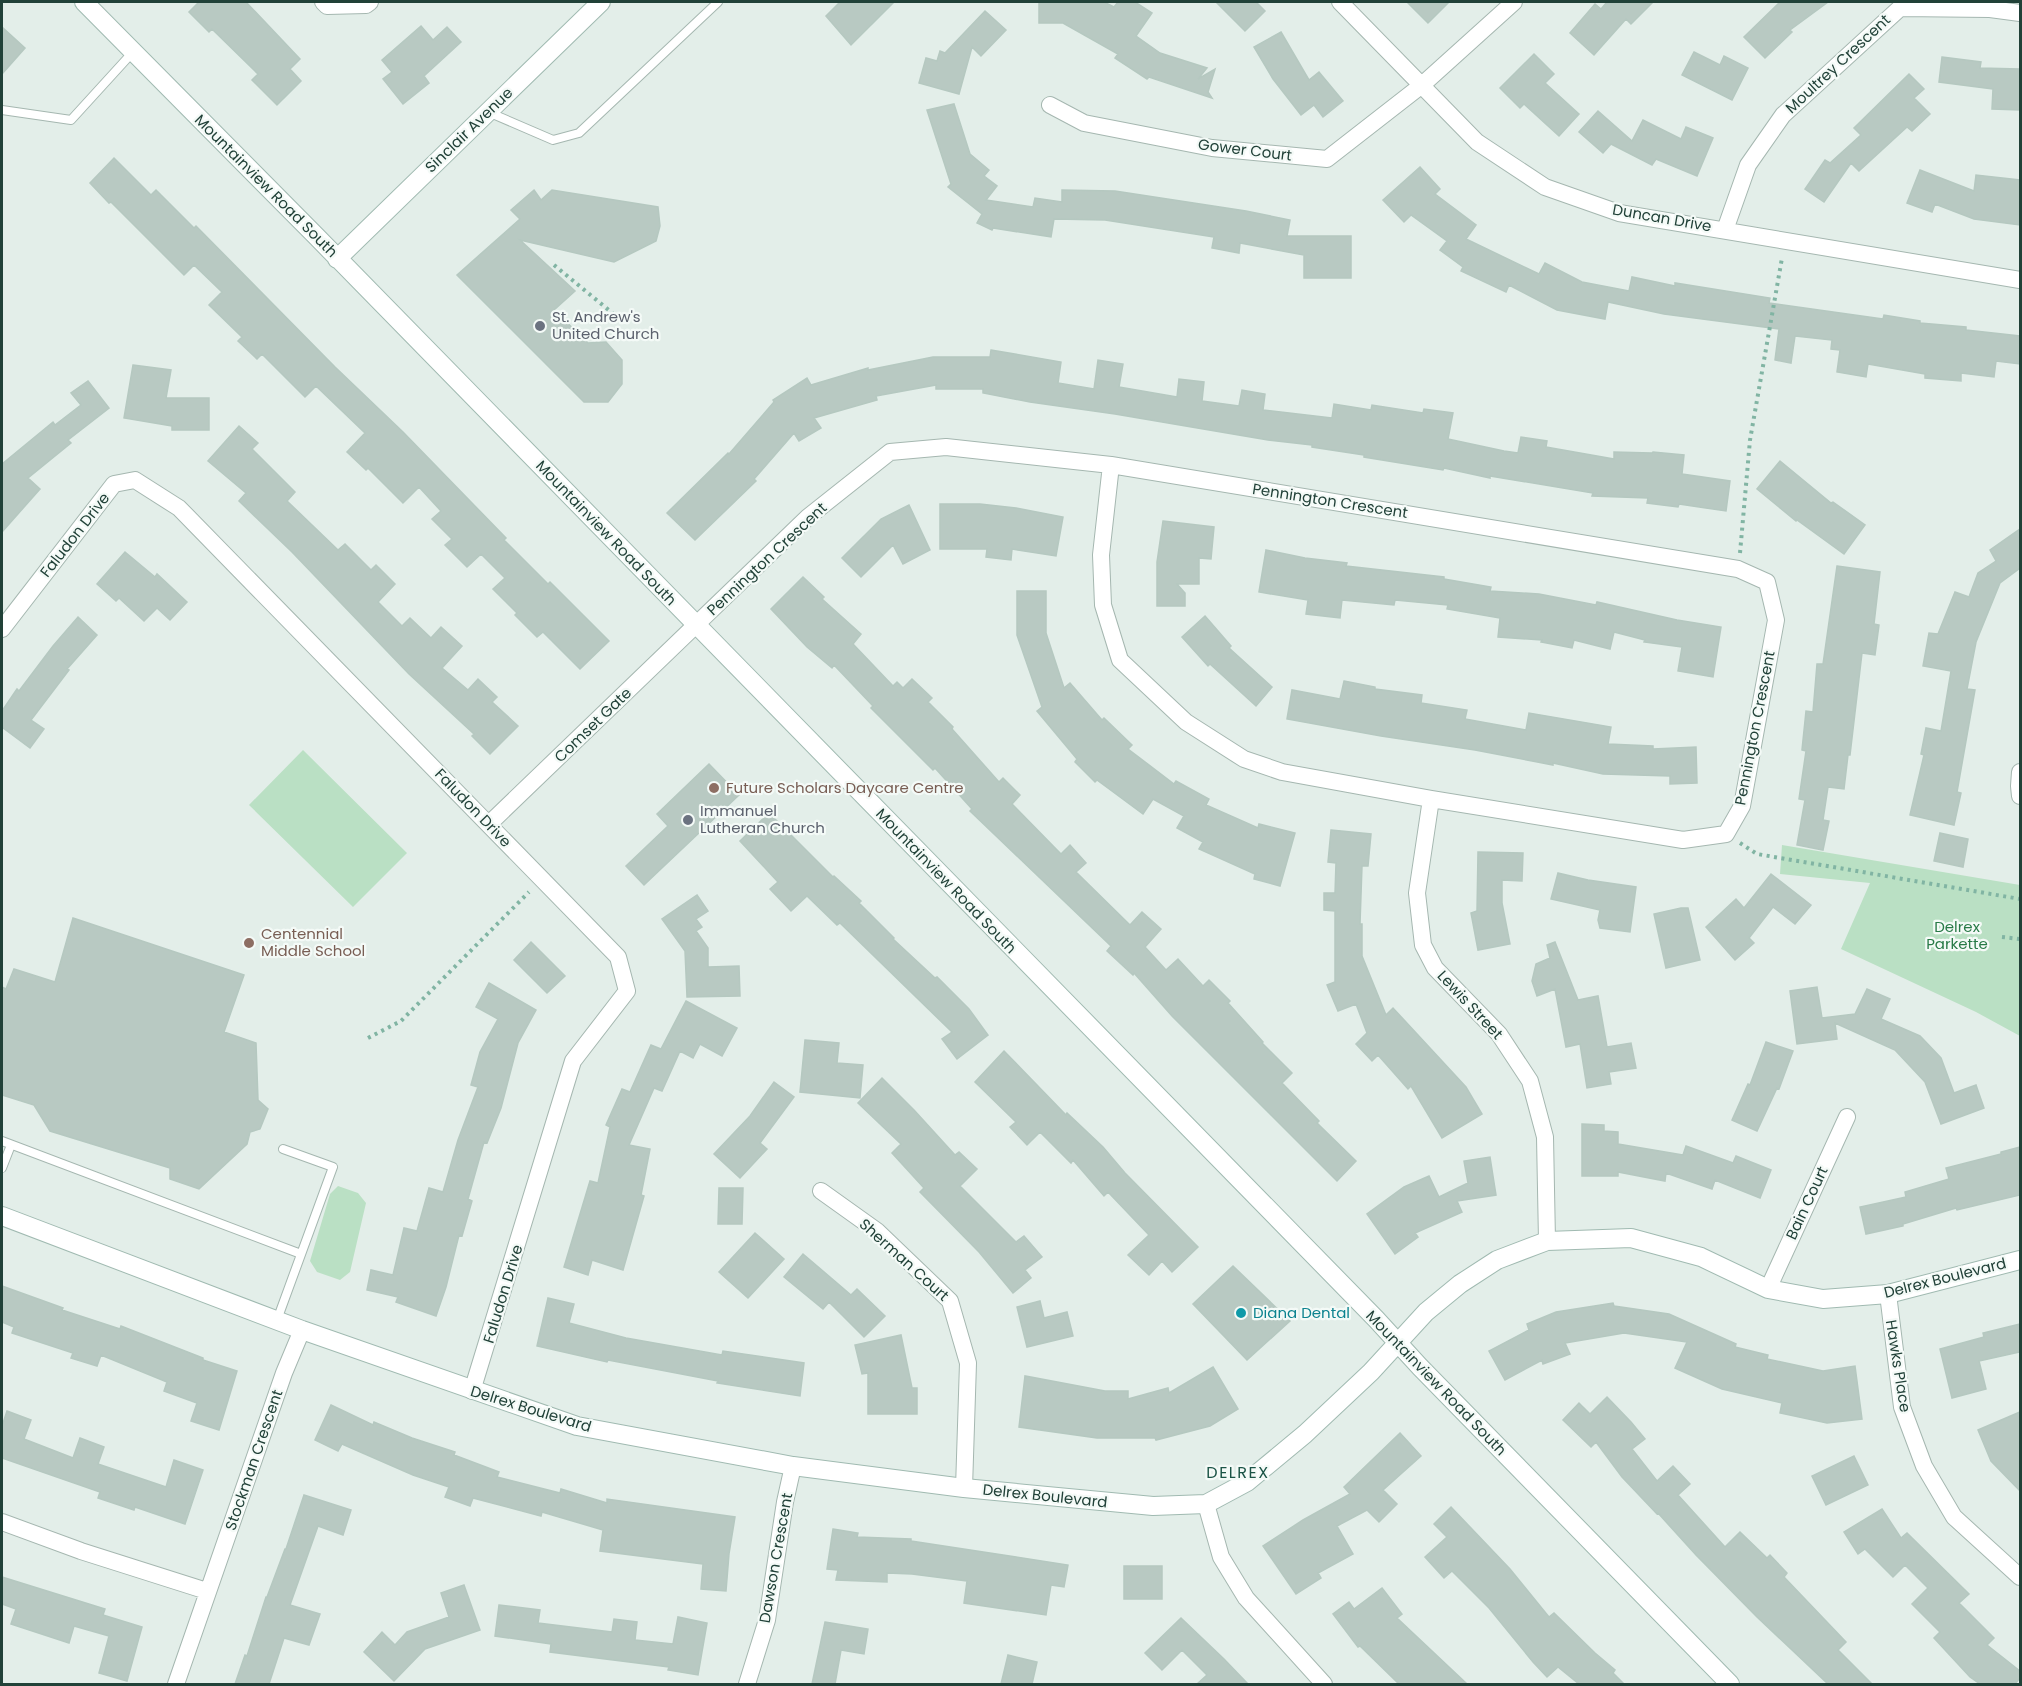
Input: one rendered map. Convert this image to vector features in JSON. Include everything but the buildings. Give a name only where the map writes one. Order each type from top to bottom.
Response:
[{"type":"street","name":"Mountainview Road South","points":[[84,2],[1376,1319],[1730,1684]]},
{"type":"street","points":[[323,2],[327,6],[366,5],[370,2]]},
{"type":"street","name":"Sinclair Avenue","points":[[337,259],[601,2]]},
{"type":"street","name":"Duncan Drive","points":[[1340,2],[1477,142],[1545,187],[1619,213],[2020,280]]},
{"type":"street","name":"Gower Court","points":[[1050,105],[1084,123],[1212,148],[1327,159],[1422,85],[1514,2]]},
{"type":"street","name":"Moultrey Crescent","points":[[1725,230],[1748,165],[1783,115],[1900,8],[1990,9],[2020,14]]},
{"type":"street","name":"Pennington Crescent","points":[[696,626],[808,517],[890,452],[946,447],[1111,465],[1738,569],[1767,582],[1776,620],[1742,806],[1726,834]]},
{"type":"street","points":[[1111,465],[1101,565],[1103,605],[1120,660],[1186,722],[1244,759],[1282,772],[1683,840],[1726,834]]},
{"type":"street","name":"Faludon Drive","points":[[4,622],[114,484],[135,480],[178,508],[618,957],[627,991],[573,1061],[472,1391]]},
{"type":"street","name":"Comset Gate","points":[[489,824],[696,626]]},
{"type":"street","points":[[2020,772],[2020,796]]},
{"type":"street","name":"Lewis Street","points":[[1431,799],[1417,892],[1423,945],[1435,968],[1499,1034],[1530,1081],[1545,1137],[1547,1241]]},
{"type":"street","name":"Bain Court","points":[[1768,1289],[1847,1117]]},
{"type":"street","name":"Sherman Court","points":[[821,1191],[877,1231],[951,1301],[968,1363],[964,1488]]},
{"type":"street","name":"Delrex Boulevard","points":[[2,1216],[302,1330],[577,1426],[793,1466],[964,1488],[1153,1506],[1206,1504],[1247,1482],[1371,1372],[1426,1312],[1460,1284],[1497,1260],[1547,1241],[1631,1238],[1701,1257],[1768,1289],[1824,1299],[1888,1294],[2020,1260]]},
{"type":"street","name":"Hawks Place","points":[[1888,1294],[1902,1407],[1924,1466],[1954,1517],[2020,1577]]},
{"type":"street","name":"Stockman Crescent","points":[[176,1684],[284,1373],[302,1330]]},
{"type":"street","name":"Dawson Crescent","points":[[747,1684],[767,1620],[785,1502],[793,1466]]},
{"type":"street","points":[[1206,1504],[1221,1557],[1246,1598],[1324,1684]]},
{"type":"street","points":[[2,1522],[81,1551],[207,1591]]},
{"type":"lane","points":[[488,112],[553,140],[579,133],[718,2]]},
{"type":"lane","points":[[2,110],[71,120],[133,52]]},
{"type":"lane","points":[[2,1141],[301,1254]]},
{"type":"lane","points":[[2,1168],[11,1145]]},
{"type":"lane","points":[[277,1320],[333,1167],[283,1149]]},
{"type":"path","points":[[1738,569],[1750,440],[1785,239]]},
{"type":"path","points":[[554,265],[622,321]]},
{"type":"path","points":[[1726,834],[1757,854],[2020,899]]},
{"type":"path","points":[[368,1038],[401,1021],[542,879]]},
{"type":"path","points":[[2002,937],[2020,939]]},
{"type":"green space","points":[[303,750],[407,853],[353,907],[249,805]]},
{"type":"green space","name":"Delrex Parkette","points":[[1782,845],[2020,885],[2020,1036],[1976,1012],[1841,949],[1870,883],[1780,874]]},
{"type":"green space","points":[[338,1186],[358,1193],[366,1203],[350,1272],[340,1280],[317,1272],[310,1261],[330,1194]]},
{"type":"place","name":"St. Andrew's United Church","points":[[540,326]]},
{"type":"place","name":"Future Scholars Daycare Centre","points":[[714,788]]},
{"type":"place","name":"Immanuel Lutheran Church","points":[[688,820]]},
{"type":"place","name":"Centennial Middle School","points":[[249,943]]},
{"type":"place","name":"Diana Dental","points":[[1241,1313]]},
{"type":"district","name":"DELREX","points":[[1238,1472]]}]
